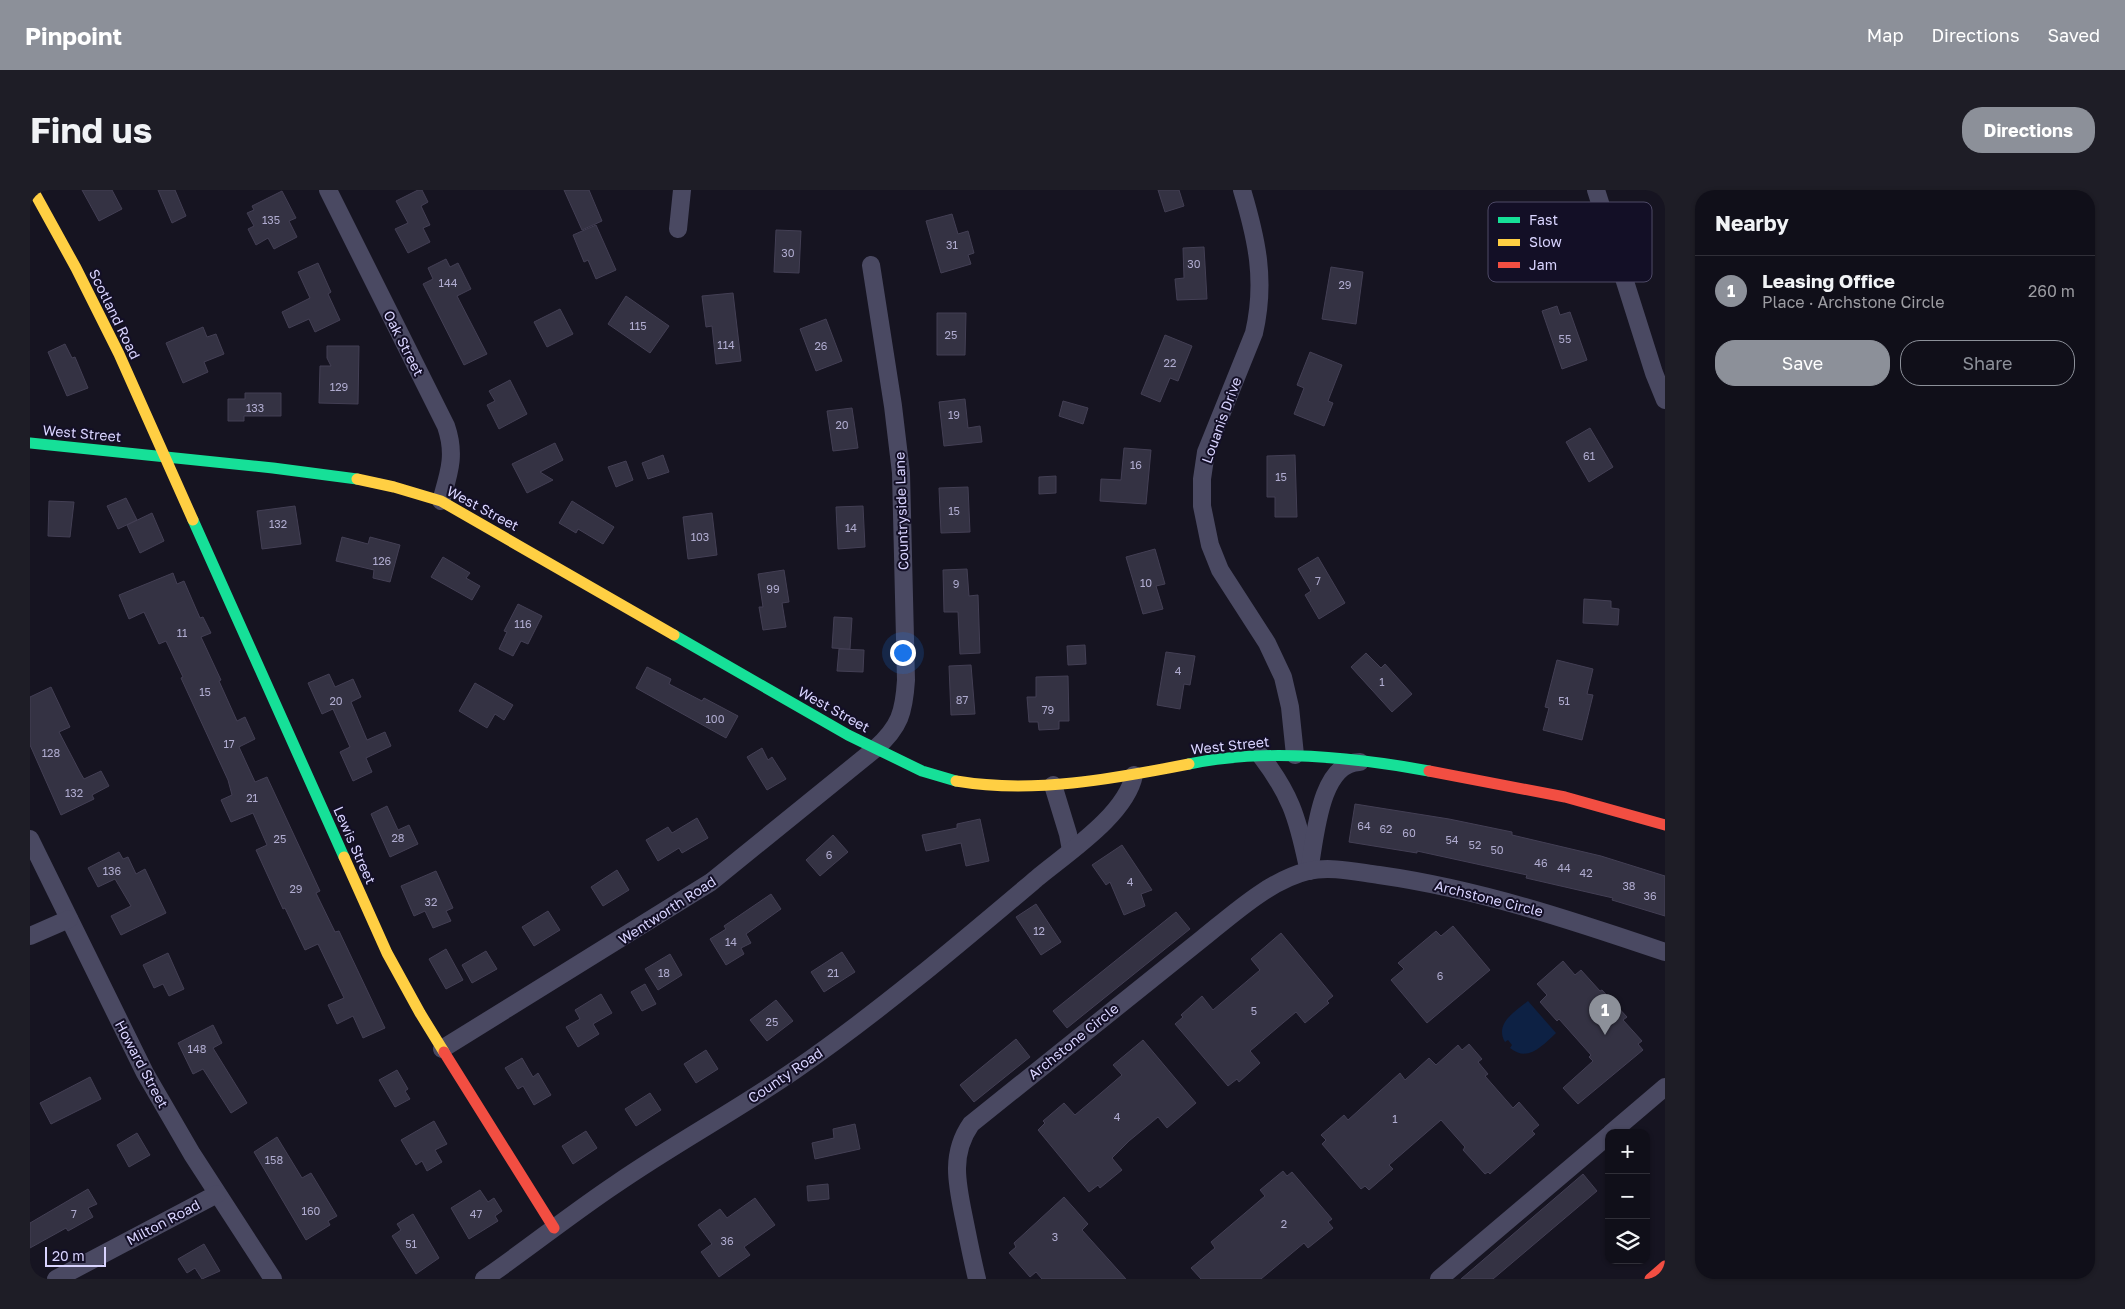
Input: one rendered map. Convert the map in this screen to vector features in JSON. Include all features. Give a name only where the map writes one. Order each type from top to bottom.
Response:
[{"type":"main road","name":"Scotland Road","points":[[34,190],[101,317],[163,455]]},
{"type":"main road","name":"West Street","points":[[30,443],[163,455],[351,477],[412,491],[441,501],[817,718],[875,749],[922,771],[967,783],[1003,787],[1053,785],[1134,775],[1203,761],[1295,755],[1369,762],[1565,797],[1665,825]]},
{"type":"main road","name":"Lewis Street","points":[[163,455],[387,953],[442,1050],[554,1228]]},
{"type":"main road","points":[[1650,1279],[1665,1266]]},
{"type":"street","name":"Oak Street","points":[[328,190],[446,426],[451,445],[451,467],[441,501]]},
{"type":"street","points":[[678,229],[682,190]]},
{"type":"street","name":"Louanis Drive","points":[[1242,190],[1256,241],[1260,270],[1259,314],[1254,333],[1206,452],[1202,479],[1202,506],[1208,538],[1220,570],[1267,643],[1283,677],[1290,706],[1295,755]]},
{"type":"street","points":[[1596,190],[1600,202]]},
{"type":"street","name":"Countryside Lane","points":[[871,265],[893,406],[901,473],[906,680],[903,708],[898,724],[889,736],[875,749]]},
{"type":"street","points":[[1625,282],[1654,373],[1665,400]]},
{"type":"street","name":"Wentworth Road","points":[[442,1050],[711,882],[875,749]]},
{"type":"street","points":[[1261,756],[1278,779],[1292,806],[1309,871]]},
{"type":"street","points":[[1309,871],[1322,806],[1331,782],[1337,773],[1348,765],[1355,762],[1369,762]]},
{"type":"street","name":"County Road","points":[[484,1279],[616,1183],[794,1071],[846,1033],[960,944],[1071,850],[1119,806],[1131,788],[1134,775]]},
{"type":"street","points":[[1053,785],[1071,850]]},
{"type":"street","name":"Howard Street","points":[[30,839],[145,1073],[217,1194],[273,1279]]},
{"type":"street","name":"Archstone Circle","points":[[977,1279],[956,1177],[958,1152],[971,1124],[1236,912],[1285,879],[1309,871],[1342,870],[1468,891],[1547,912],[1665,952]]},
{"type":"street","points":[[30,936],[69,919]]},
{"type":"street","points":[[1616,1129],[1665,1087]]},
{"type":"street","points":[[1439,1279],[1605,1138]]},
{"type":"street","name":"Milton Road","points":[[56,1279],[217,1194]]},
{"type":"water","points":[[1528,1001],[1556,1033],[1535,1051],[1523,1054],[1510,1048],[1512,1045],[1508,1040],[1505,1042],[1502,1029],[1508,1018]]},
{"type":"building","points":[[82,190],[112,190],[122,209],[99,221]]},
{"type":"building","points":[[158,190],[175,190],[186,216],[172,223]]},
{"type":"building","points":[[418,190],[422,190],[428,202],[421,206],[430,225],[423,228],[430,242],[408,253],[395,229],[408,223],[396,201]]},
{"type":"building","points":[[564,190],[589,190],[602,221],[582,230]]},
{"type":"building","points":[[1158,190],[1179,190],[1184,206],[1165,212]]},
{"type":"building","points":[[282,191],[296,218],[289,221],[297,237],[274,249],[268,238],[256,245],[248,229],[254,226],[247,213],[254,210],[252,206]]},
{"type":"building","points":[[952,214],[958,234],[968,231],[974,253],[968,255],[971,264],[941,273],[926,221]]},
{"type":"building","points":[[596,225],[616,270],[596,279],[588,260],[584,262],[573,235]]},
{"type":"building","points":[[776,230],[801,231],[799,273],[774,272]]},
{"type":"building","points":[[1204,247],[1207,299],[1177,300],[1175,279],[1184,278],[1183,248]]},
{"type":"building","points":[[446,259],[450,267],[458,263],[471,289],[457,296],[487,354],[464,365],[423,284],[433,279],[428,268]]},
{"type":"building","points":[[318,263],[331,292],[328,294],[340,320],[315,332],[309,319],[289,328],[282,312],[310,298],[298,272]]},
{"type":"building","points":[[1331,267],[1363,272],[1356,324],[1322,319]]},
{"type":"building","points":[[733,293],[741,361],[716,364],[712,326],[706,327],[702,296]]},
{"type":"building","points":[[626,296],[669,326],[650,353],[608,324]]},
{"type":"building","points":[[1557,306],[1560,315],[1570,312],[1587,360],[1562,369],[1542,311]]},
{"type":"building","points":[[560,309],[573,334],[547,347],[534,322]]},
{"type":"building","points":[[937,313],[966,313],[965,355],[937,355]]},
{"type":"building","points":[[826,319],[842,361],[816,371],[800,329]]},
{"type":"building","points":[[203,327],[207,337],[216,334],[224,354],[204,362],[208,372],[183,383],[166,343]]},
{"type":"building","points":[[1165,335],[1192,346],[1178,381],[1170,378],[1160,402],[1141,394]]},
{"type":"building","points":[[65,344],[72,358],[75,357],[88,388],[67,396],[48,352]]},
{"type":"building","points":[[327,346],[359,346],[358,404],[319,403],[320,366],[331,366],[327,358]]},
{"type":"building","points":[[1310,352],[1342,365],[1328,401],[1333,403],[1324,426],[1294,414],[1304,388],[1297,385]]},
{"type":"building","points":[[510,380],[527,414],[499,429],[487,405],[495,401],[489,391]]},
{"type":"building","points":[[245,393],[281,393],[281,416],[244,416],[244,421],[228,421],[228,399],[245,399]]},
{"type":"building","points":[[965,399],[968,428],[980,426],[982,442],[944,446],[939,402]]},
{"type":"building","points":[[1063,401],[1088,408],[1083,424],[1059,416]]},
{"type":"building","points":[[852,408],[858,448],[833,451],[827,411]]},
{"type":"building","points":[[1590,428],[1613,467],[1589,482],[1566,442]]},
{"type":"building","points":[[555,443],[563,460],[540,472],[553,480],[527,493],[512,464]]},
{"type":"building","points":[[1124,448],[1151,450],[1146,504],[1100,501],[1101,479],[1121,480]]},
{"type":"building","points":[[663,455],[669,472],[648,479],[642,463]]},
{"type":"building","points":[[1295,455],[1297,517],[1275,517],[1275,497],[1267,497],[1267,456]]},
{"type":"building","points":[[626,461],[633,480],[616,487],[608,467]]},
{"type":"building","points":[[1056,476],[1056,493],[1039,494],[1039,477]]},
{"type":"building","points":[[968,487],[970,532],[941,533],[939,488]]},
{"type":"building","points":[[126,498],[137,520],[118,529],[107,506]]},
{"type":"building","points":[[49,501],[74,502],[70,537],[48,536]]},
{"type":"building","points":[[572,501],[614,527],[603,544],[578,529],[576,533],[559,523]]},
{"type":"building","points":[[295,506],[301,544],[262,549],[257,511]]},
{"type":"building","points":[[863,506],[865,547],[838,549],[836,507]]},
{"type":"building","points":[[152,513],[164,541],[140,553],[127,525]]},
{"type":"building","points":[[712,513],[717,555],[688,559],[683,517]]},
{"type":"building","points":[[342,537],[368,544],[370,537],[400,545],[390,582],[373,578],[374,570],[336,561]]},
{"type":"building","points":[[1155,549],[1165,584],[1156,586],[1163,609],[1143,614],[1126,557]]},
{"type":"building","points":[[443,557],[470,573],[466,578],[480,586],[472,600],[431,577]]},
{"type":"building","points":[[1318,557],[1345,603],[1319,619],[1305,595],[1311,591],[1298,569]]},
{"type":"building","points":[[967,569],[969,596],[978,595],[980,653],[960,654],[958,612],[944,612],[943,570]]},
{"type":"building","points":[[784,570],[789,602],[782,603],[786,627],[763,630],[759,607],[763,607],[758,574]]},
{"type":"building","points":[[173,573],[177,584],[184,581],[200,618],[203,617],[211,633],[201,637],[237,721],[245,717],[255,739],[239,747],[255,782],[267,777],[320,891],[316,893],[335,932],[339,931],[385,1028],[363,1038],[353,1016],[337,1024],[328,1005],[344,998],[318,944],[305,950],[285,908],[283,909],[256,850],[267,845],[253,813],[231,822],[221,800],[232,795],[228,780],[166,641],[159,644],[144,612],[129,619],[119,595]]},
{"type":"building","points":[[1584,599],[1611,601],[1611,608],[1619,609],[1618,625],[1583,623]]},
{"type":"building","points":[[518,604],[542,616],[528,644],[521,641],[513,656],[499,649],[507,632],[504,631]]},
{"type":"building","points":[[834,617],[852,618],[850,649],[832,648]]},
{"type":"building","points":[[1085,645],[1086,664],[1068,665],[1067,646]]},
{"type":"building","points":[[839,649],[864,650],[863,672],[837,671]]},
{"type":"building","points":[[1166,652],[1195,656],[1190,685],[1184,684],[1180,709],[1157,705]]},
{"type":"building","points":[[1366,653],[1381,668],[1385,664],[1412,694],[1392,712],[1351,667]]},
{"type":"building","points":[[1557,660],[1593,669],[1587,694],[1593,695],[1582,740],[1543,730],[1549,708],[1545,707]]},
{"type":"building","points":[[971,665],[975,714],[951,715],[949,666]]},
{"type":"building","points":[[647,667],[671,679],[669,684],[702,701],[704,698],[738,716],[726,738],[636,688]]},
{"type":"building","points":[[329,674],[335,687],[353,679],[361,697],[351,702],[367,740],[385,732],[391,746],[366,758],[372,772],[353,781],[340,752],[350,747],[333,709],[322,714],[308,683]]},
{"type":"building","points":[[1068,676],[1069,721],[1059,721],[1059,729],[1039,730],[1038,722],[1029,722],[1027,697],[1036,697],[1036,677]]},
{"type":"building","points":[[475,683],[513,705],[504,720],[495,714],[487,728],[459,711]]},
{"type":"building","points":[[51,687],[70,727],[59,732],[81,774],[84,779],[101,771],[109,786],[92,795],[94,799],[61,815],[30,745],[30,697]]},
{"type":"building","points":[[762,748],[768,760],[772,757],[786,779],[767,790],[747,757]]},
{"type":"building","points":[[1355,804],[1449,819],[1512,832],[1512,835],[1601,856],[1665,876],[1665,916],[1612,900],[1613,898],[1526,878],[1527,875],[1417,851],[1417,853],[1349,842]]},
{"type":"building","points":[[387,806],[398,830],[409,825],[418,844],[390,857],[371,814]]},
{"type":"building","points":[[697,818],[708,838],[682,853],[679,848],[658,861],[646,840],[668,827],[672,833]]},
{"type":"building","points":[[980,819],[989,861],[966,866],[961,843],[926,851],[922,835],[957,828],[957,824]]},
{"type":"building","points":[[833,835],[848,852],[820,876],[806,860]]},
{"type":"building","points":[[1122,845],[1152,890],[1141,894],[1145,906],[1124,915],[1110,882],[1106,885],[1092,865]]},
{"type":"building","points":[[119,852],[123,859],[128,857],[136,874],[145,869],[166,913],[121,935],[111,916],[131,906],[115,879],[98,887],[88,868]]},
{"type":"building","points":[[617,870],[629,890],[603,906],[591,887]]},
{"type":"building","points":[[436,871],[453,908],[446,911],[451,921],[433,928],[425,911],[414,916],[401,886]]},
{"type":"building","points":[[771,894],[781,909],[746,934],[751,943],[741,948],[744,954],[726,965],[710,939],[726,929],[724,926]]},
{"type":"building","points":[[1036,904],[1061,942],[1041,955],[1016,917]]},
{"type":"building","points":[[548,911],[560,930],[534,946],[522,927]]},
{"type":"building","points":[[1176,912],[1190,929],[1067,1028],[1053,1011]]},
{"type":"building","points":[[1453,926],[1490,970],[1427,1023],[1391,980],[1404,969],[1398,963],[1436,931],[1441,936]]},
{"type":"building","points":[[1281,933],[1333,996],[1327,1001],[1329,1003],[1305,1023],[1296,1012],[1250,1051],[1260,1063],[1239,1082],[1237,1079],[1228,1086],[1175,1024],[1183,1017],[1181,1015],[1202,996],[1213,1010],[1260,970],[1251,959]]},
{"type":"building","points":[[446,949],[463,980],[446,989],[429,959]]},
{"type":"building","points":[[486,951],[497,969],[472,983],[462,965]]},
{"type":"building","points":[[842,952],[855,972],[824,992],[811,972]]},
{"type":"building","points":[[168,953],[184,989],[169,996],[163,984],[154,988],[143,965]]},
{"type":"building","points":[[670,954],[682,975],[658,990],[645,969]]},
{"type":"building","points":[[1563,961],[1575,975],[1581,970],[1627,1017],[1623,1020],[1642,1041],[1638,1044],[1643,1050],[1578,1104],[1563,1088],[1593,1061],[1589,1057],[1591,1055],[1559,1019],[1557,1021],[1540,1002],[1547,995],[1537,984]]},
{"type":"building","points":[[645,984],[656,1004],[642,1011],[631,992]]},
{"type":"building","points":[[601,994],[612,1013],[593,1024],[599,1034],[578,1047],[566,1027],[580,1019],[575,1010]]},
{"type":"building","points":[[776,1000],[793,1021],[767,1041],[750,1020]]},
{"type":"building","points":[[213,1025],[222,1043],[213,1048],[247,1103],[231,1113],[203,1069],[193,1074],[178,1043]]},
{"type":"building","points":[[1016,1039],[1030,1057],[974,1102],[960,1085]]},
{"type":"building","points":[[1143,1040],[1196,1103],[1167,1128],[1158,1117],[1129,1141],[1112,1158],[1122,1170],[1100,1188],[1098,1185],[1089,1192],[1038,1130],[1045,1123],[1043,1121],[1064,1103],[1075,1115],[1122,1075],[1113,1065]]},
{"type":"building","points":[[1469,1044],[1482,1059],[1478,1062],[1488,1074],[1485,1076],[1513,1108],[1519,1102],[1539,1125],[1532,1131],[1535,1134],[1490,1174],[1488,1172],[1485,1174],[1463,1150],[1465,1147],[1441,1120],[1389,1165],[1393,1169],[1369,1190],[1365,1186],[1361,1189],[1322,1144],[1326,1140],[1321,1135],[1344,1115],[1348,1120],[1400,1073],[1405,1080],[1429,1058],[1436,1065],[1458,1045],[1462,1050]]},
{"type":"building","points":[[706,1050],[718,1069],[696,1083],[684,1064]]},
{"type":"building","points":[[522,1058],[533,1077],[538,1073],[551,1095],[534,1105],[523,1086],[518,1089],[505,1068]]},
{"type":"building","points":[[397,1070],[408,1089],[405,1091],[410,1099],[395,1107],[379,1080]]},
{"type":"building","points":[[90,1077],[101,1099],[51,1124],[40,1103]]},
{"type":"building","points":[[650,1093],[661,1110],[636,1126],[625,1109]]},
{"type":"building","points":[[434,1121],[447,1144],[435,1150],[442,1162],[427,1171],[422,1161],[416,1165],[401,1140]]},
{"type":"building","points":[[855,1124],[860,1149],[815,1159],[812,1143],[834,1138],[833,1129]]},
{"type":"building","points":[[586,1131],[597,1148],[573,1164],[562,1146]]},
{"type":"building","points":[[137,1133],[150,1155],[129,1167],[117,1145]]},
{"type":"building","points":[[277,1137],[302,1178],[311,1173],[337,1216],[328,1221],[330,1225],[306,1240],[254,1152]]},
{"type":"building","points":[[1283,1171],[1287,1176],[1292,1172],[1332,1219],[1328,1222],[1333,1228],[1308,1248],[1304,1243],[1261,1279],[1201,1279],[1191,1268],[1215,1248],[1211,1242],[1265,1196],[1260,1190]]},
{"type":"building","points":[[1583,1174],[1597,1191],[1493,1279],[1461,1279]]},
{"type":"building","points":[[828,1184],[829,1199],[808,1201],[807,1186]]},
{"type":"building","points":[[88,1189],[97,1204],[88,1208],[93,1217],[68,1231],[66,1228],[30,1248],[30,1223]]},
{"type":"building","points":[[480,1190],[488,1202],[494,1198],[502,1211],[495,1216],[498,1221],[469,1239],[451,1208]]},
{"type":"building","points":[[1064,1197],[1088,1224],[1082,1230],[1126,1279],[1042,1279],[1036,1272],[1030,1277],[1009,1253],[1016,1247],[1014,1243]]},
{"type":"building","points":[[755,1198],[775,1225],[744,1247],[750,1255],[719,1277],[701,1252],[712,1244],[698,1225],[720,1209],[727,1218]]},
{"type":"building","points":[[413,1214],[439,1258],[416,1274],[392,1236],[401,1230],[397,1224]]},
{"type":"building","points":[[204,1244],[220,1271],[202,1279],[195,1268],[187,1273],[178,1259]]},
{"type":"traffic: fast","points":[[30,443],[273,468],[357,479]]},
{"type":"traffic: fast","points":[[193,520],[344,857]]},
{"type":"traffic: fast","points":[[674,635],[848,735],[922,771],[956,781]]},
{"type":"traffic: fast","points":[[1189,764],[1218,759],[1278,755],[1340,758],[1429,771]]},
{"type":"traffic: slow","points":[[33,190],[76,268],[119,354],[193,520]]},
{"type":"traffic: slow","points":[[357,479],[394,487],[441,501],[674,635]]},
{"type":"traffic: slow","points":[[956,781],[1014,786],[1072,783],[1131,775],[1189,764]]},
{"type":"traffic: slow","points":[[344,857],[387,953],[444,1052]]},
{"type":"traffic: jam","points":[[1429,771],[1565,797],[1665,825]]},
{"type":"traffic: jam","points":[[444,1052],[554,1228]]},
{"type":"traffic: jam","points":[[1650,1279],[1665,1266]]},
{"type":"place","name":"Leasing Office","points":[[1605,1035]]}]
